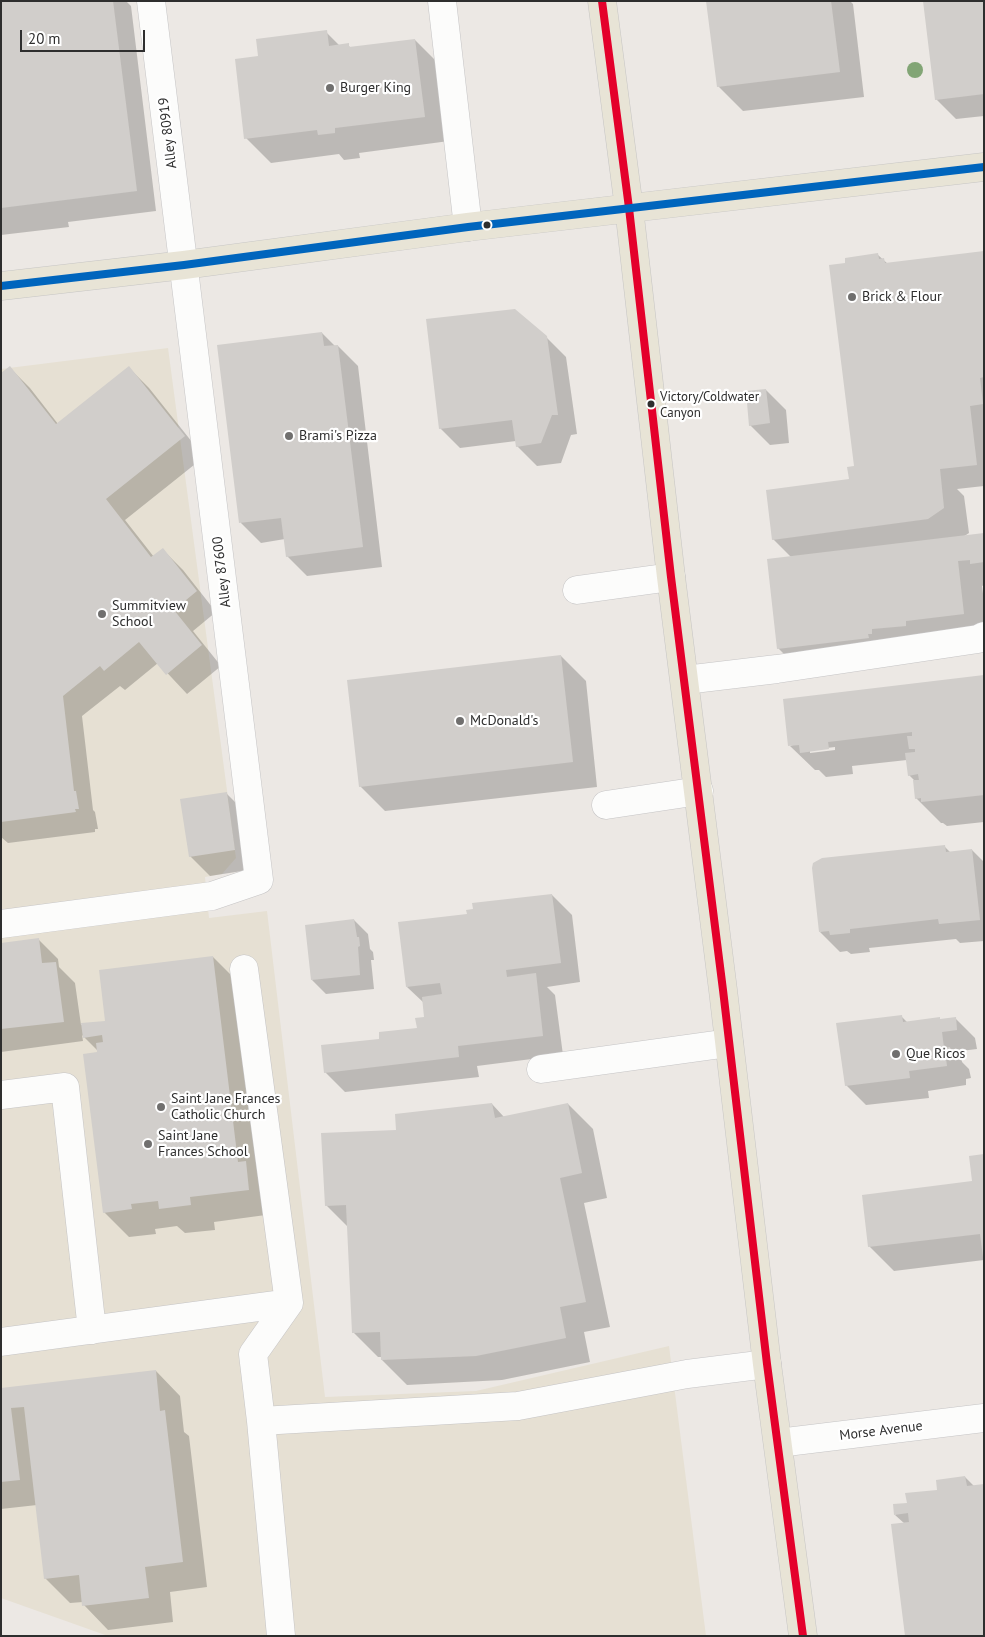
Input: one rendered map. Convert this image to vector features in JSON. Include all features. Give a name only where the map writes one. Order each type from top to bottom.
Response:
[{"type":"main road","points":[[602,1],[629,208],[671,577],[699,791],[767,1364],[802,1636]]},
{"type":"main road","points":[[1,286],[184,265],[468,227],[984,167]]},
{"type":"street","name":"Alley 80919","points":[[152,1],[184,265]]},
{"type":"street","points":[[442,1],[468,227]]},
{"type":"street","name":"Alley 87600","points":[[1,924],[212,896],[259,880],[184,265]]},
{"type":"street","points":[[577,590],[671,577]]},
{"type":"street","points":[[685,680],[786,668],[978,639],[984,636]]},
{"type":"street","points":[[606,805],[699,791]]},
{"type":"street","points":[[244,969],[289,1303],[253,1354],[281,1636]]},
{"type":"street","points":[[541,1069],[729,1043]]},
{"type":"street","points":[[1,1095],[65,1087],[92,1330]]},
{"type":"street","points":[[1,1342],[289,1303]]},
{"type":"street","points":[[261,1421],[518,1406],[687,1374],[767,1364]]},
{"type":"street","name":"Morse Avenue","points":[[778,1444],[984,1418]]},
{"type":"shaded area","name":"Saint Jane Frances School","points":[[168,348],[236,858],[222,874],[205,877],[209,918],[267,911],[325,1397],[476,1391],[669,1346],[706,1636],[108,1636],[1,1598],[1,369]]},
{"type":"building","points":[[1,1],[113,1],[137,191],[1,208]]},
{"type":"building","points":[[706,1],[831,1],[840,72],[717,87]]},
{"type":"building","points":[[923,1],[984,1],[984,94],[935,100]]},
{"type":"building","name":"Burger King","points":[[327,30],[329,46],[349,43],[349,47],[415,39],[425,117],[335,128],[335,133],[318,135],[317,130],[244,139],[235,59],[258,56],[256,39]]},
{"type":"building","points":[[984,251],[984,377],[980,378],[983,404],[970,406],[977,465],[940,469],[944,508],[928,519],[772,540],[766,490],[849,479],[847,467],[854,466],[829,265],[845,263],[845,258],[878,253],[879,259],[884,258],[885,263]]},
{"type":"building","points":[[515,309],[547,336],[558,415],[552,415],[541,443],[516,447],[512,420],[439,429],[426,319]]},
{"type":"building","name":"Brami's Pizza","points":[[322,332],[324,346],[338,345],[363,547],[286,557],[281,518],[239,523],[217,345]]},
{"type":"building","points":[[10,366],[56,424],[129,366],[185,436],[106,499],[151,557],[163,548],[197,591],[174,610],[202,645],[166,675],[139,642],[104,671],[100,666],[63,696],[74,791],[76,791],[79,809],[75,809],[76,812],[1,822],[1,373]]},
{"type":"building","points":[[766,389],[770,423],[749,426],[746,391]]},
{"type":"building","points":[[984,533],[984,562],[970,564],[970,560],[958,561],[964,614],[906,621],[906,626],[872,629],[872,634],[868,634],[869,638],[777,649],[767,559]]},
{"type":"building","name":"McDonald's","points":[[561,655],[573,762],[359,787],[347,680]]},
{"type":"building","points":[[984,675],[984,795],[921,802],[921,798],[915,799],[913,780],[919,780],[918,774],[908,776],[905,753],[915,752],[915,749],[909,749],[907,736],[912,736],[912,732],[828,742],[829,749],[800,753],[799,745],[788,746],[783,699]]},
{"type":"building","points":[[227,792],[235,850],[189,857],[180,799]]},
{"type":"building","points":[[945,845],[946,852],[972,849],[980,920],[939,924],[938,919],[850,929],[850,933],[830,935],[829,931],[819,932],[813,863],[822,858]]},
{"type":"building","points":[[552,894],[561,963],[506,970],[507,977],[536,973],[543,1036],[458,1046],[459,1057],[324,1073],[321,1045],[379,1039],[379,1032],[417,1028],[415,1018],[424,1017],[422,997],[442,994],[440,983],[406,987],[398,922],[467,914],[466,910],[473,909],[472,903]]},
{"type":"building","points":[[354,919],[360,946],[358,947],[360,975],[311,980],[305,925]]},
{"type":"building","points":[[39,938],[42,963],[56,962],[64,1022],[1,1029],[1,943]]},
{"type":"building","name":"Saint Jane Frances Catholic Church","points":[[213,956],[238,1162],[246,1161],[249,1190],[190,1197],[191,1205],[159,1209],[158,1201],[131,1204],[132,1209],[103,1213],[83,1054],[97,1052],[96,1043],[103,1042],[102,1035],[83,1038],[81,1023],[105,1021],[99,970]]},
{"type":"building","name":"Que Ricos","points":[[902,1015],[903,1022],[940,1017],[940,1019],[956,1017],[957,1030],[942,1032],[944,1048],[950,1047],[951,1059],[946,1059],[947,1066],[909,1071],[910,1078],[845,1086],[836,1023]]},
{"type":"building","points":[[492,1103],[495,1118],[568,1103],[582,1173],[560,1178],[586,1302],[560,1307],[566,1338],[476,1356],[381,1360],[380,1332],[352,1333],[346,1205],[325,1206],[321,1133],[396,1130],[395,1114]]},
{"type":"building","points":[[984,1154],[984,1257],[980,1234],[868,1247],[862,1195],[972,1181],[969,1156]]},
{"type":"building","points":[[156,1370],[160,1411],[165,1410],[183,1562],[145,1567],[149,1598],[82,1606],[79,1575],[44,1579],[24,1407],[11,1408],[20,1480],[1,1482],[1,1388]]},
{"type":"building","points":[[965,1476],[967,1486],[984,1484],[984,1636],[905,1636],[891,1524],[909,1522],[908,1513],[894,1515],[893,1504],[907,1503],[905,1493],[937,1490],[936,1480]]},
{"type":"transit line","points":[[602,1],[629,208],[671,577],[723,990],[767,1364],[803,1636]]},
{"type":"transit line","points":[[1,286],[184,265],[468,227],[984,167]]},
{"type":"place","name":"Burger King","points":[[330,88]]},
{"type":"place","name":"Brick & Flour","points":[[852,297]]},
{"type":"place","name":"Victory/Coldwater Canyon","points":[[651,404]]},
{"type":"place","name":"Brami's Pizza","points":[[289,436]]},
{"type":"place","name":"Summitview School","points":[[102,614]]},
{"type":"place","name":"McDonald's","points":[[460,721]]},
{"type":"place","name":"Que Ricos","points":[[896,1054]]},
{"type":"place","name":"Saint Jane Frances Catholic Church","points":[[161,1107]]},
{"type":"place","name":"Saint Jane Frances School","points":[[148,1144]]}]
